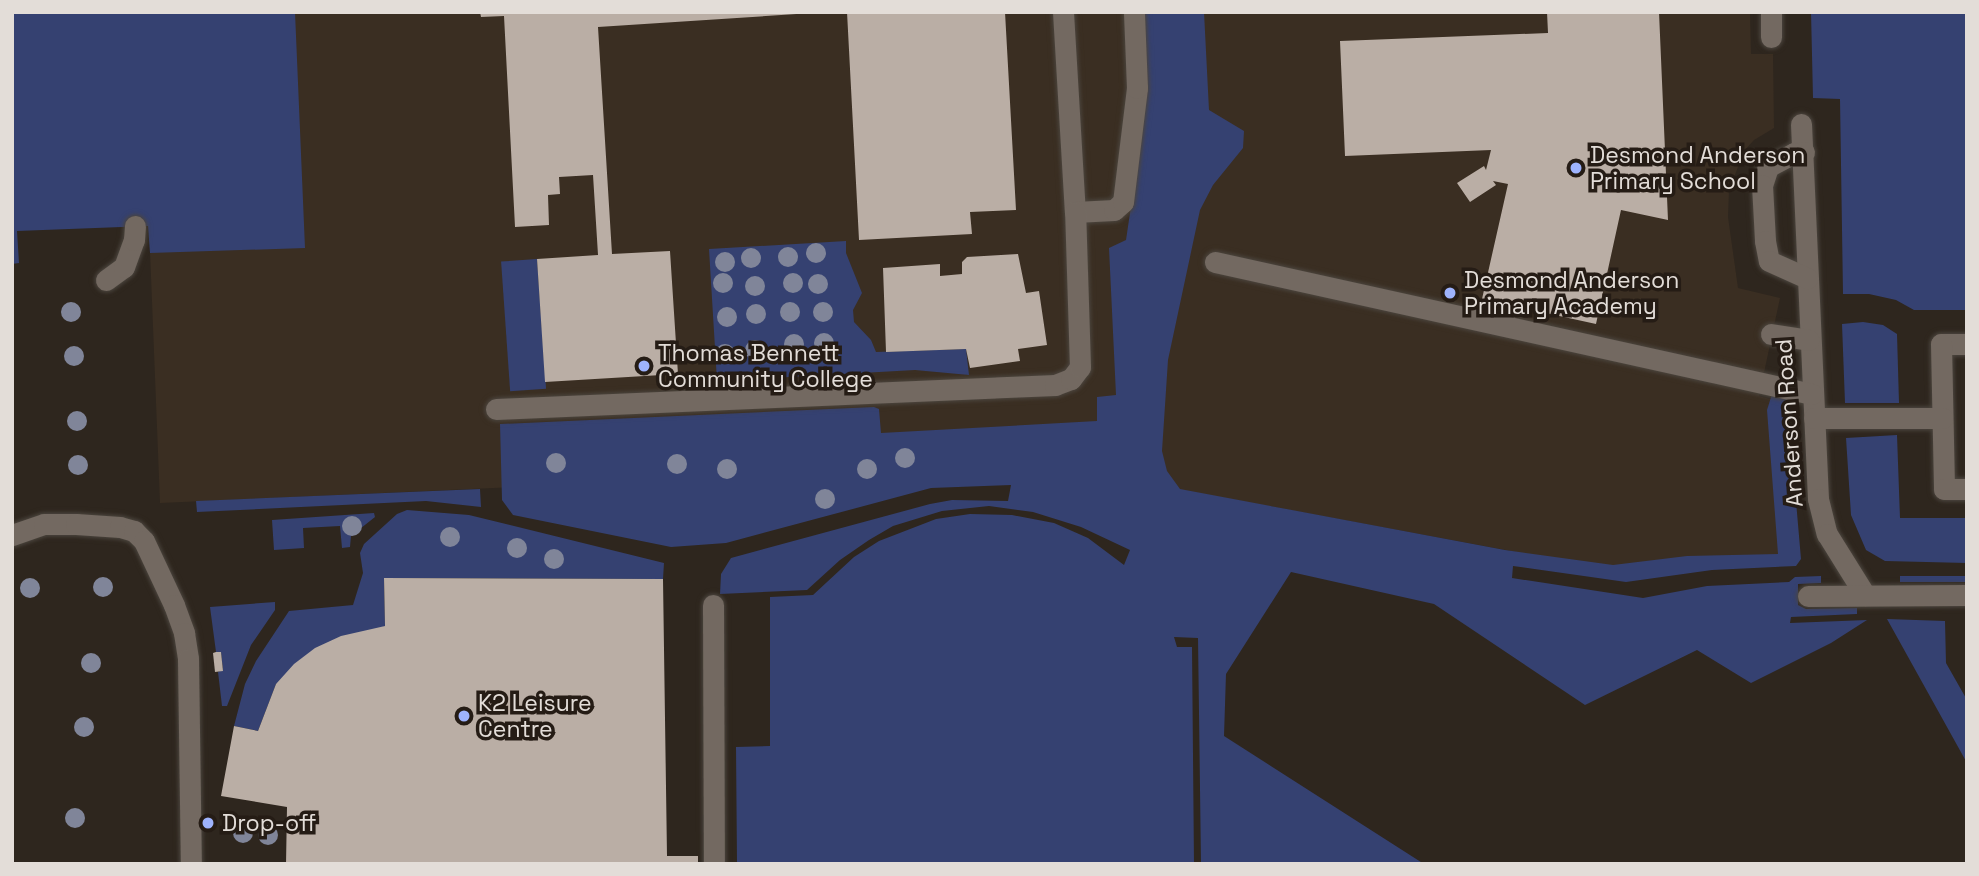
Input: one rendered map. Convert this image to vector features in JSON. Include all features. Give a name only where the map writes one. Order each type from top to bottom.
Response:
[{"type":"street","points":[[496,409],[1055,385],[1071,379],[1080,367],[1075,212],[1063,12]]},
{"type":"street","points":[[1075,212],[1114,210],[1123,202],[1137,88],[1134,12]]},
{"type":"street","points":[[1771,12],[1771,37]]},
{"type":"street","name":"Anderson Road","points":[[1801,124],[1808,340],[1818,499],[1827,534],[1865,596]]},
{"type":"street","points":[[1804,152],[1794,153],[1768,167],[1762,185],[1765,241],[1769,261],[1807,278]]},
{"type":"street","points":[[106,280],[124,267],[134,240],[135,226]]},
{"type":"street","points":[[1215,262],[1812,394]]},
{"type":"street","points":[[1771,334],[1808,340]]},
{"type":"street","points":[[1967,344],[1941,344],[1944,489],[1967,489]]},
{"type":"street","points":[[1814,418],[1942,418]]},
{"type":"street","points":[[12,535],[44,524],[76,524],[120,527],[134,531],[144,541],[174,605],[184,633],[188,659],[191,864]]},
{"type":"street","points":[[1808,596],[1967,595]]},
{"type":"street","points":[[713,605],[714,864]]},
{"type":"shaded area","name":"Thomas Bennett Community College","points":[[12,12],[1750,12],[1751,54],[1773,54],[1774,128],[1754,140],[1744,151],[1729,191],[1728,217],[1738,288],[1780,298],[1759,396],[1777,401],[1791,558],[1625,572],[1122,479],[539,486],[160,503],[149,226]]},
{"type":"shaded area","points":[[12,12],[295,12],[305,248],[150,253],[148,226],[17,231],[19,263],[12,264]]},
{"type":"shaded area","points":[[1142,12],[1204,12],[1209,110],[1244,131],[1243,148],[1213,185],[1200,210],[1168,360],[1162,451],[1167,471],[1180,489],[1505,550],[1613,565],[1687,556],[1778,554],[1767,410],[1772,394],[1787,397],[1801,559],[1796,566],[1712,570],[1626,582],[1513,566],[1512,578],[1643,598],[1707,586],[1789,582],[1795,577],[1821,576],[1821,583],[1798,584],[1798,605],[1806,609],[1857,608],[1857,614],[1791,617],[1790,623],[1867,620],[1831,643],[1751,683],[1697,650],[1585,705],[1434,604],[1291,572],[1226,674],[1224,736],[1424,864],[1201,864],[1198,638],[1174,637],[1177,647],[1192,647],[1194,864],[737,864],[736,747],[770,746],[770,597],[813,595],[854,557],[879,541],[936,519],[970,514],[1012,515],[1054,523],[1088,538],[1124,565],[1130,550],[1081,527],[1033,512],[989,506],[942,511],[893,526],[869,540],[840,560],[807,590],[720,594],[721,574],[731,558],[930,504],[952,500],[1008,501],[1011,485],[931,488],[726,543],[671,547],[513,515],[502,500],[500,424],[874,407],[879,409],[881,433],[1097,421],[1097,397],[1116,395],[1109,248],[1126,240],[1134,186]]},
{"type":"shaded area","points":[[1811,12],[1967,12],[1967,310],[1914,310],[1896,300],[1869,294],[1843,294],[1840,99],[1813,98]]},
{"type":"shaded area","points":[[846,241],[846,253],[862,293],[853,310],[854,322],[871,340],[876,352],[966,349],[969,375],[915,370],[717,381],[709,249]]},
{"type":"shaded area","points":[[537,259],[546,389],[510,391],[501,262]]},
{"type":"shaded area","points":[[1863,322],[1883,325],[1897,334],[1899,403],[1845,403],[1842,324]]},
{"type":"shaded area","points":[[1897,435],[1900,518],[1967,518],[1967,563],[1885,561],[1866,550],[1851,515],[1846,438]]},
{"type":"shaded area","points":[[480,489],[481,507],[426,501],[197,512],[196,501]]},
{"type":"shaded area","points":[[407,510],[469,515],[664,563],[663,579],[384,578],[385,626],[276,684],[258,731],[234,726],[245,684],[256,661],[289,611],[353,605],[363,573],[360,553],[364,544],[397,514]]},
{"type":"shaded area","points":[[374,513],[375,517],[351,536],[350,547],[342,548],[340,526],[303,528],[304,548],[274,550],[272,520]]},
{"type":"shaded area","points":[[1900,576],[1967,576],[1967,582],[1900,582]]},
{"type":"shaded area","points":[[275,602],[275,610],[251,645],[227,706],[222,706],[218,672],[223,670],[221,652],[216,652],[210,607]]},
{"type":"shaded area","points":[[1887,619],[1945,621],[1946,663],[1967,700],[1967,763]]},
{"type":"building","points":[[480,12],[827,12],[598,27],[612,254],[670,251],[678,374],[545,382],[537,259],[598,255],[593,175],[559,177],[560,194],[548,195],[549,225],[515,227],[504,16],[481,17]]},
{"type":"building","points":[[847,12],[1005,12],[1016,210],[970,212],[972,234],[859,240]]},
{"type":"building","name":"Desmond Anderson Primary School","points":[[1547,12],[1659,12],[1668,220],[1621,210],[1596,324],[1482,299],[1508,184],[1493,181],[1496,185],[1470,202],[1457,183],[1484,166],[1486,170],[1491,150],[1345,156],[1340,41],[1548,33]]},
{"type":"building","points":[[1018,254],[1026,293],[1039,291],[1047,345],[1018,349],[1020,361],[970,368],[966,349],[886,352],[883,268],[940,264],[940,276],[962,274],[962,262],[967,257]]},
{"type":"building","name":"K2 Leisure Centre","points":[[384,578],[663,579],[667,856],[698,856],[698,864],[286,864],[287,807],[221,796],[234,726],[258,731],[276,684],[294,664],[315,648],[341,636],[385,626]]},
{"type":"building","points":[[221,652],[223,671],[215,672],[213,653]]},
{"type":"place","name":"Desmond Anderson Primary School","points":[[1576,168]]},
{"type":"place","name":"Desmond Anderson Primary Academy","points":[[1450,293]]},
{"type":"place","name":"Thomas Bennett Community College","points":[[644,366]]},
{"type":"place","name":"K2 Leisure Centre","points":[[464,716]]},
{"type":"place","name":"Drop-off","points":[[208,823]]}]
